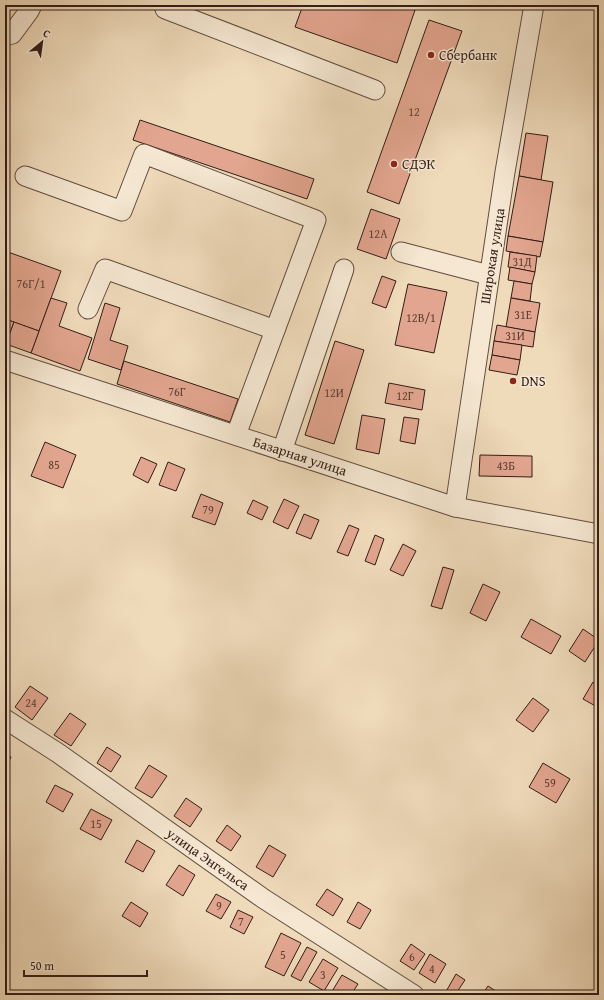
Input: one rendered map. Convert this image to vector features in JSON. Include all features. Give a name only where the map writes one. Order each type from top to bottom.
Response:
[{"type":"street","points":[[5,36],[12,34],[32,5]]},
{"type":"street","points":[[166,5],[165,9],[375,90]]},
{"type":"street","name":"Широкая улица","points":[[455,507],[505,172],[534,5]]},
{"type":"street","points":[[25,176],[122,211],[144,154],[316,220],[236,435]]},
{"type":"street","points":[[401,252],[489,275]]},
{"type":"street","points":[[88,309],[105,269],[275,330]]},
{"type":"street","points":[[282,451],[344,269]]},
{"type":"street","name":"Базарная улица","points":[[5,360],[455,507],[599,534]]},
{"type":"street","name":"улица Энгельса","points":[[5,719],[58,753],[264,899],[414,995]]},
{"type":"building","points":[[303,5],[401,5],[415,10],[397,63],[295,27]]},
{"type":"building","points":[[429,20],[462,31],[399,204],[367,192]]},
{"type":"building","points":[[140,120],[314,179],[307,199],[133,140]]},
{"type":"building","points":[[526,133],[548,136],[541,180],[519,176]]},
{"type":"building","points":[[595,161],[599,161],[599,179],[597,179]]},
{"type":"building","points":[[519,176],[553,182],[543,242],[508,236]]},
{"type":"building","points":[[371,209],[400,219],[386,259],[357,249]]},
{"type":"building","points":[[508,236],[543,242],[540,257],[506,251]]},
{"type":"building","points":[[8,252],[61,271],[39,331],[5,319],[5,261]]},
{"type":"building","points":[[510,252],[537,256],[535,272],[508,267]]},
{"type":"building","points":[[510,267],[535,272],[532,284],[508,280]]},
{"type":"building","points":[[382,276],[396,281],[386,308],[372,303]]},
{"type":"building","points":[[514,281],[532,284],[530,301],[511,298]]},
{"type":"building","points":[[408,284],[447,292],[434,353],[395,345]]},
{"type":"building","points":[[51,298],[67,303],[59,326],[92,338],[80,371],[31,353]]},
{"type":"building","points":[[511,298],[540,303],[535,332],[506,327]]},
{"type":"building","points":[[105,303],[120,308],[110,340],[128,346],[121,370],[88,359]]},
{"type":"building","points":[[5,319],[14,322],[6,344],[5,344]]},
{"type":"building","points":[[14,322],[39,331],[31,353],[6,344]]},
{"type":"building","points":[[497,325],[535,332],[533,347],[494,341]]},
{"type":"building","points":[[335,341],[364,350],[334,444],[305,435]]},
{"type":"building","points":[[494,341],[522,345],[520,360],[492,355]]},
{"type":"building","points":[[492,355],[520,360],[517,375],[489,370]]},
{"type":"building","points":[[124,361],[238,399],[230,422],[117,384]]},
{"type":"building","points":[[389,383],[425,390],[422,410],[385,403]]},
{"type":"building","points":[[362,415],[385,419],[379,454],[356,449]]},
{"type":"building","points":[[404,417],[419,419],[415,444],[400,441]]},
{"type":"building","points":[[45,442],[76,455],[63,488],[31,476]]},
{"type":"building","points":[[480,455],[532,456],[532,477],[479,476]]},
{"type":"building","points":[[141,457],[157,464],[148,483],[133,475]]},
{"type":"building","points":[[168,462],[185,469],[176,491],[159,485]]},
{"type":"building","points":[[201,494],[223,503],[215,525],[192,517]]},
{"type":"building","points":[[284,499],[299,506],[288,529],[273,522]]},
{"type":"building","points":[[253,500],[268,507],[262,520],[247,513]]},
{"type":"building","points":[[304,514],[319,520],[311,539],[296,533]]},
{"type":"building","points":[[349,525],[359,529],[348,556],[337,552]]},
{"type":"building","points":[[375,535],[384,539],[375,565],[365,561]]},
{"type":"building","points":[[403,544],[416,551],[403,576],[390,570]]},
{"type":"building","points":[[443,567],[454,570],[442,609],[431,606]]},
{"type":"building","points":[[483,584],[500,592],[486,621],[470,613]]},
{"type":"building","points":[[531,619],[561,636],[551,654],[521,637]]},
{"type":"building","points":[[583,629],[599,640],[585,662],[569,651]]},
{"type":"building","points":[[593,682],[599,686],[599,708],[583,699]]},
{"type":"building","points":[[30,686],[48,698],[32,720],[15,707]]},
{"type":"building","points":[[533,698],[549,710],[533,732],[516,720]]},
{"type":"building","points":[[70,713],[86,724],[71,746],[54,735]]},
{"type":"building","points":[[107,747],[121,756],[111,772],[97,763]]},
{"type":"building","points":[[5,754],[11,757],[5,769]]},
{"type":"building","points":[[543,763],[570,779],[556,803],[529,787]]},
{"type":"building","points":[[149,765],[167,776],[152,798],[135,788]]},
{"type":"building","points":[[55,785],[73,794],[63,812],[46,802]]},
{"type":"building","points":[[186,798],[202,809],[190,827],[174,816]]},
{"type":"building","points":[[91,809],[112,820],[101,840],[80,829]]},
{"type":"building","points":[[227,825],[241,836],[231,851],[216,841]]},
{"type":"building","points":[[137,840],[155,851],[143,872],[125,862]]},
{"type":"building","points":[[269,845],[286,855],[273,877],[256,867]]},
{"type":"building","points":[[179,865],[195,875],[183,896],[166,885]]},
{"type":"building","points":[[327,889],[343,899],[333,916],[316,905]]},
{"type":"building","points":[[216,894],[231,902],[221,919],[206,911]]},
{"type":"building","points":[[131,902],[148,913],[140,927],[122,916]]},
{"type":"building","points":[[358,902],[371,910],[360,929],[347,922]]},
{"type":"building","points":[[238,910],[253,917],[244,934],[230,927]]},
{"type":"building","points":[[281,933],[301,943],[284,976],[265,967]]},
{"type":"building","points":[[411,944],[425,954],[414,970],[400,961]]},
{"type":"building","points":[[307,947],[317,952],[301,981],[291,976]]},
{"type":"building","points":[[430,954],[446,964],[435,983],[419,973]]},
{"type":"building","points":[[323,959],[338,968],[324,991],[309,982]]},
{"type":"building","points":[[456,974],[465,980],[455,995],[444,995]]},
{"type":"building","points":[[342,975],[358,984],[351,995],[334,995],[331,993]]},
{"type":"building","points":[[488,986],[502,995],[482,995]]},
{"type":"place","name":"Сбербанк","points":[[431,55]]},
{"type":"place","name":"СДЭК","points":[[394,164]]},
{"type":"place","name":"DNS","points":[[513,381]]}]
